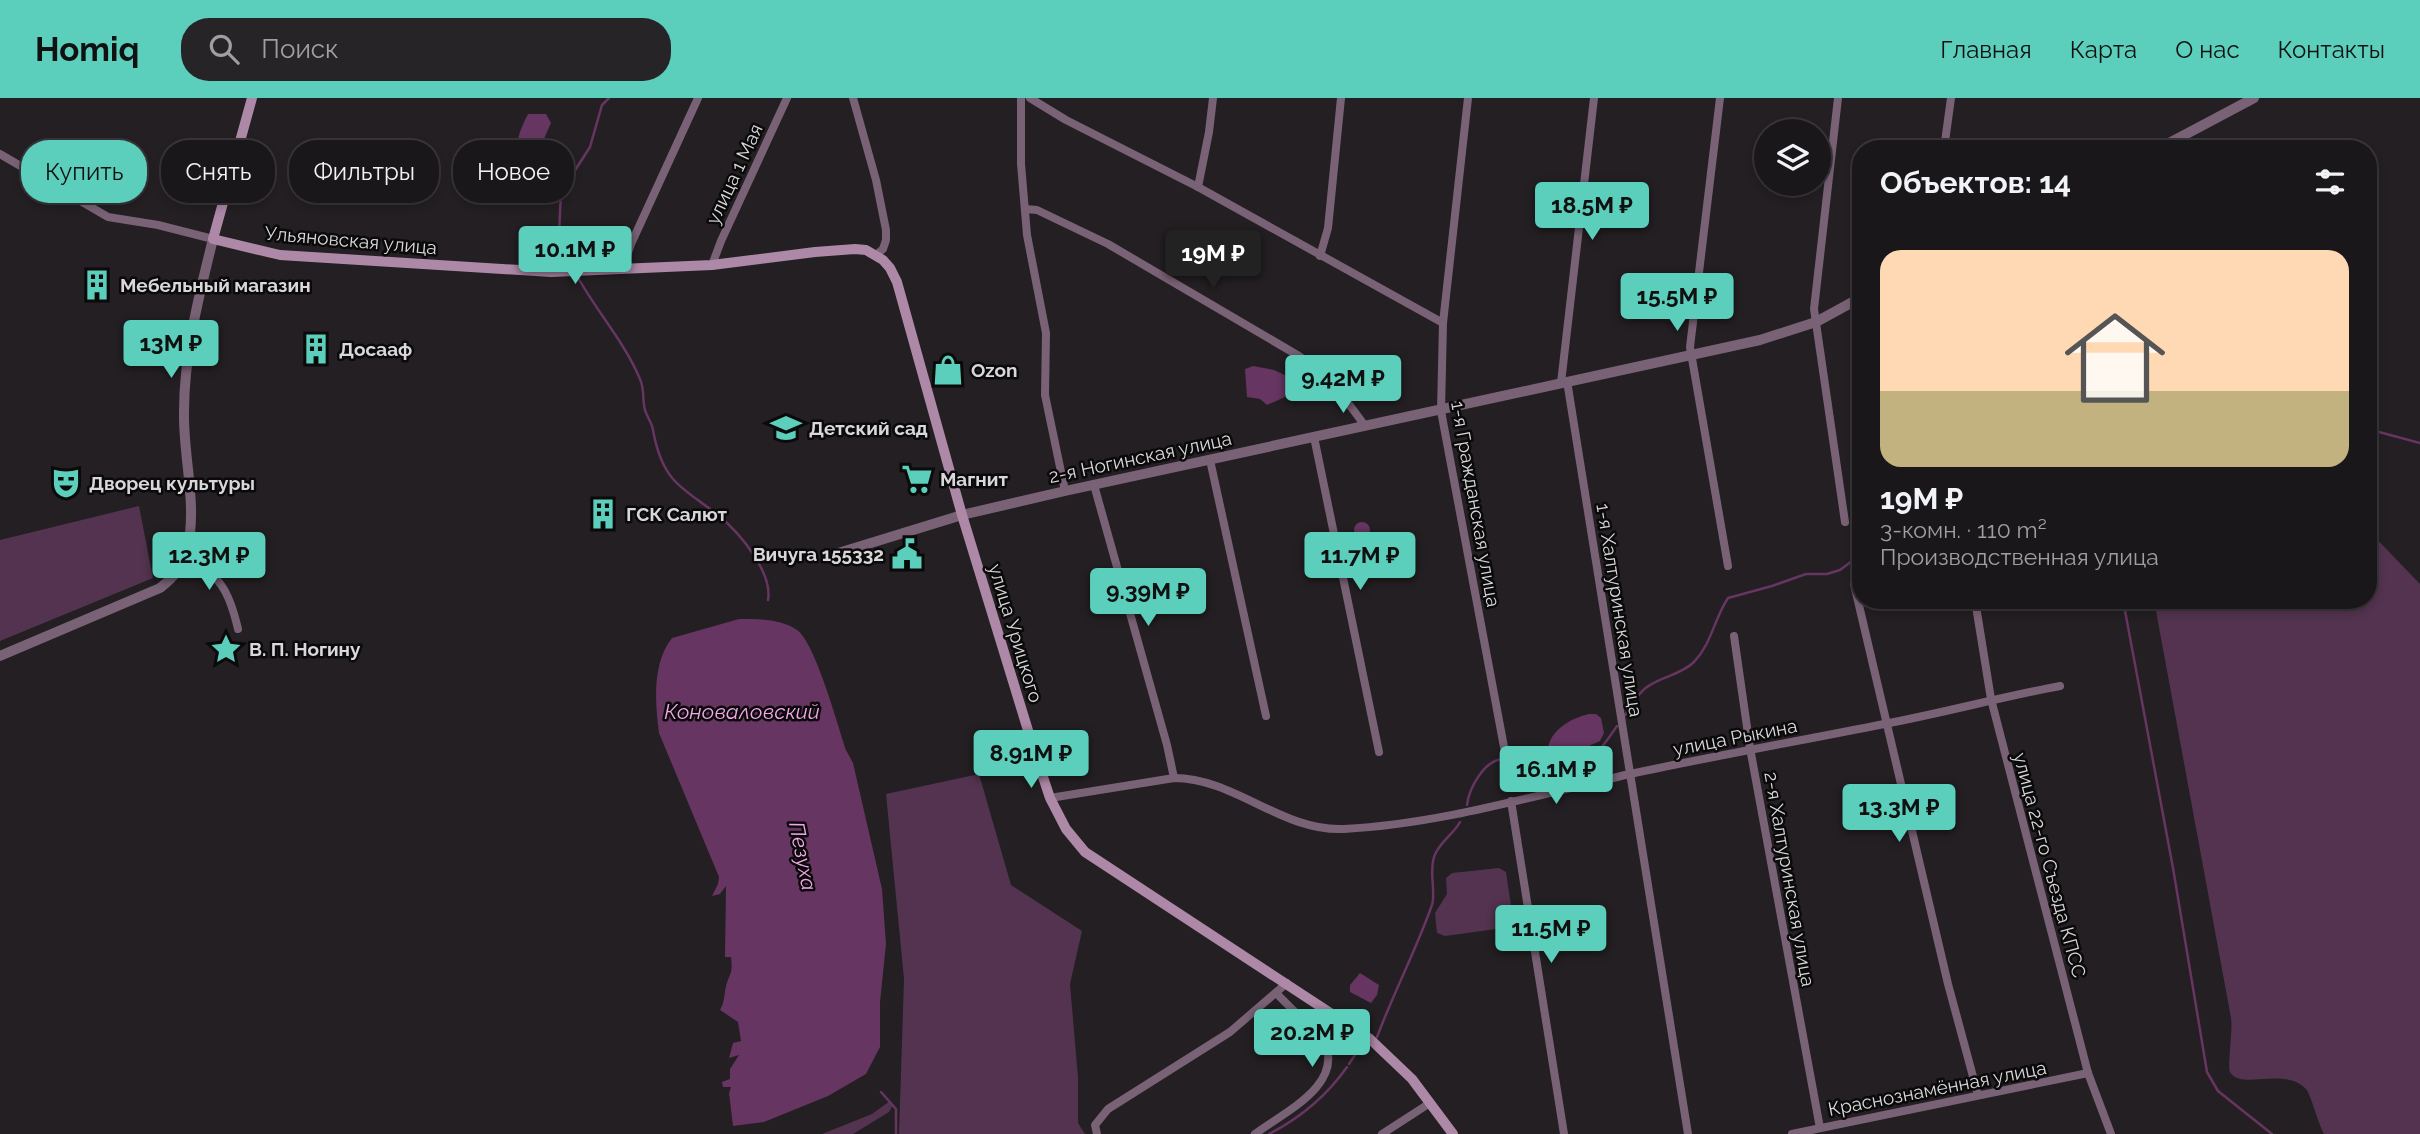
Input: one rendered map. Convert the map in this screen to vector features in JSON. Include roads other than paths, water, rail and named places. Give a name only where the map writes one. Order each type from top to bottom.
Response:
[{"type":"main road","points":[[213,239],[252,98]]},
{"type":"main road","name":"Ульяновская улица","points":[[213,239],[280,255],[551,271],[712,265],[855,249],[876,255]]},
{"type":"main road","name":"улица Урицкого","points":[[876,255],[890,268],[897,282],[962,515],[1050,798],[1066,829],[1085,852],[1370,1039],[1412,1079],[1452,1134]]},
{"type":"street","points":[[622,270],[631,244],[698,98]]},
{"type":"street","name":"улица 1 Мая","points":[[712,265],[787,98]]},
{"type":"street","points":[[853,98],[876,180],[886,230],[883,249],[876,255]]},
{"type":"street","points":[[1021,98],[1021,164],[1027,235],[1046,333],[1044,387],[1065,491]]},
{"type":"street","points":[[1030,98],[1066,120],[1198,187],[1443,323]]},
{"type":"street","points":[[1198,187],[1213,98]]},
{"type":"street","points":[[1320,256],[1328,229],[1341,98]]},
{"type":"street","name":"1-я Гражданская улица","points":[[1468,98],[1443,323],[1441,411],[1504,747]]},
{"type":"street","name":"1-я Халтуринская улица","points":[[1594,98],[1564,382],[1632,774],[1688,1134]]},
{"type":"street","points":[[1720,98],[1691,356],[1699,387],[1728,566]]},
{"type":"street","points":[[1838,98],[1814,309],[1845,522]]},
{"type":"street","points":[[1945,140],[1951,98]]},
{"type":"street","points":[[2175,140],[2254,98]]},
{"type":"street","name":"Ульяновская улица","points":[[0,154],[108,217],[158,225],[213,239]]},
{"type":"street","points":[[1025,209],[1037,210],[1108,244],[1299,356],[1321,371],[1365,426]]},
{"type":"street","points":[[0,656],[160,588],[176,575],[187,553],[191,526],[184,400],[190,339],[213,239]]},
{"type":"street","name":"2-я Ногинская улица","points":[[835,554],[962,515],[1065,491],[1760,340],[1816,322],[1852,302]]},
{"type":"street","points":[[1314,437],[1378,752]]},
{"type":"street","points":[[1210,460],[1266,716]]},
{"type":"street","points":[[1094,485],[1174,778]]},
{"type":"street","points":[[187,553],[217,578],[231,602],[238,629]]},
{"type":"street","points":[[1860,609],[1948,984],[1978,1095]]},
{"type":"street","name":"улица 22-го Съезда КПСС","points":[[1976,609],[1991,699],[2088,1073],[2111,1134]]},
{"type":"street","name":"2-я Халтуринская улица","points":[[1734,636],[1750,748],[1820,1128]]},
{"type":"street","name":"улица Рыкина","points":[[1050,798],[1188,778],[1206,782],[1288,819],[1324,828],[1341,829],[1478,810],[1750,748],[1886,724],[2060,686]]},
{"type":"street","points":[[1511,801],[1564,1134]]},
{"type":"street","points":[[1096,1129],[1108,1109],[1230,1032],[1287,983]]},
{"type":"street","points":[[1255,1134],[1314,1093],[1324,1077],[1329,1060],[1324,1041],[1276,993]]},
{"type":"street","name":"Краснознамённая улица","points":[[1792,1134],[2088,1073]]},
{"type":"street","points":[[1382,1134],[1430,1103]]},
{"type":"water","points":[[528,114],[546,114],[551,123],[543,140],[518,140]]},
{"type":"water","points":[[1253,366],[1285,375],[1288,384],[1285,397],[1267,405],[1260,399],[1247,397],[1245,369]]},
{"type":"water","points":[[1359,522],[1365,522],[1370,530],[1368,536],[1359,538],[1354,533],[1354,527]]},
{"type":"water","name":"Коноваловский","points":[[739,619],[769,620],[791,626],[804,638],[811,650],[853,763],[882,889],[886,944],[880,1002],[880,1047],[866,1074],[828,1096],[764,1122],[733,1126],[729,1093],[731,1087],[723,1087],[722,1082],[730,1079],[730,1069],[739,1055],[729,1058],[733,1043],[741,1041],[738,1022],[720,1010],[732,967],[731,957],[725,957],[726,886],[720,894],[712,896],[719,877],[659,733],[656,684],[661,659],[672,638]]},
{"type":"water","points":[[1589,714],[1596,714],[1601,718],[1604,733],[1600,741],[1560,759],[1548,755],[1550,740],[1560,728]]},
{"type":"water","points":[[1360,973],[1379,985],[1377,995],[1371,1003],[1350,992],[1350,985]]},
{"type":"waterway","name":"Пезуха","points":[[559,234],[561,192],[590,147],[602,105],[609,98]]},
{"type":"waterway","name":"Пезуха","points":[[559,242],[573,268]]},
{"type":"waterway","name":"Пезуха","points":[[576,274],[640,379],[645,410],[665,468],[678,484],[719,516],[745,543],[765,578],[768,600]]},
{"type":"waterway","points":[[2377,431],[2420,443]]},
{"type":"waterway","points":[[1625,715],[1646,688],[1694,662],[1705,647],[1728,598],[1806,574],[1827,574],[1840,570],[1852,561]]},
{"type":"waterway","points":[[2125,609],[2173,868],[2207,1072],[2218,1091],[2272,1134]]},
{"type":"waterway","points":[[1509,759],[1533,760],[1560,770],[1572,769],[1595,755],[1617,726]]},
{"type":"waterway","points":[[1467,805],[1478,776],[1489,765],[1502,759]]},
{"type":"waterway","points":[[1377,1037],[1432,905],[1434,857],[1460,822]]},
{"type":"waterway","points":[[1349,1064],[1357,1052],[1367,1050]]},
{"type":"waterway","points":[[1269,1134],[1312,1106],[1347,1067]]},
{"type":"waterway","name":"Пезуха","points":[[881,1092],[896,1109],[896,1134]]},
{"type":"place","name":"Мебельный магазин","points":[[97,285]]},
{"type":"place","name":"Досааф","points":[[316,349]]},
{"type":"place","name":"Ozon","points":[[948,370]]},
{"type":"place","name":"Детский сад","points":[[786,428]]},
{"type":"place","name":"Магнит","points":[[917,479]]},
{"type":"place","name":"Дворец культуры","points":[[66,483]]},
{"type":"place","name":"ГСК Салют","points":[[603,514]]},
{"type":"place","name":"Вичуга 155332","points":[[907,554]]},
{"type":"place","name":"В. П. Ногину","points":[[226,649]]}]
